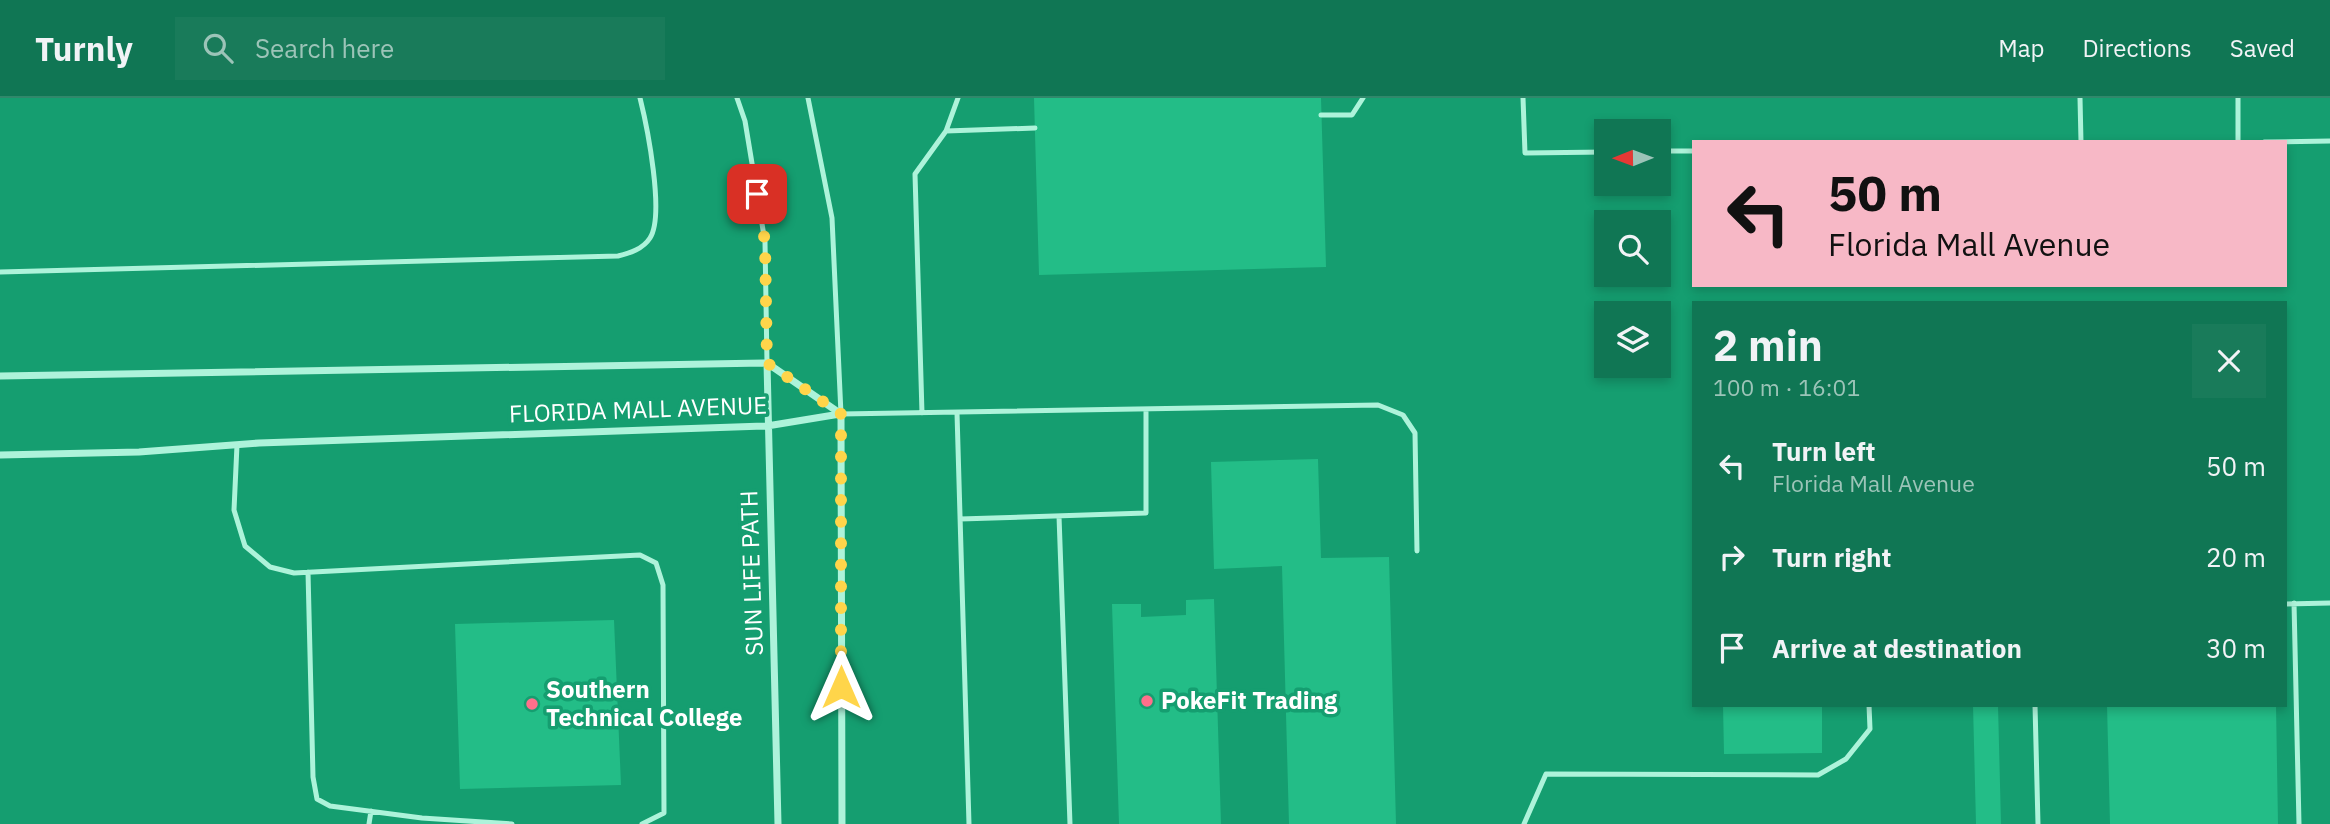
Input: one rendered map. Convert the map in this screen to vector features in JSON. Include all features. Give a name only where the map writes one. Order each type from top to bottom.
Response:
[{"type":"street","name":"FLORIDA MALL AVENUE","points":[[0,376],[767,363],[841,414]]},
{"type":"street","name":"SUN LIFE PATH","points":[[767,363],[778,824]]},
{"type":"street","name":"FLORIDA MALL AVENUE","points":[[0,454],[139,452],[237,445],[767,426],[841,414]]},
{"type":"street","points":[[841,414],[842,824]]},
{"type":"lane","points":[[0,272],[618,256],[636,251],[650,240],[656,225],[656,203],[646,121],[640,98]]},
{"type":"lane","points":[[737,98],[746,121],[765,242],[767,363]]},
{"type":"lane","points":[[808,98],[832,218],[841,414],[1378,405],[1403,415],[1415,433],[1417,551]]},
{"type":"lane","points":[[922,413],[915,174],[946,131],[958,98]]},
{"type":"lane","points":[[1321,115],[1352,115],[1363,98]]},
{"type":"lane","points":[[1523,98],[1525,153],[1594,152]]},
{"type":"lane","points":[[2080,98],[2081,140]]},
{"type":"lane","points":[[2238,98],[2238,140]]},
{"type":"lane","points":[[946,131],[1035,128]]},
{"type":"lane","points":[[2287,142],[2330,141]]},
{"type":"lane","points":[[1671,151],[1692,150]]},
{"type":"lane","points":[[960,519],[1146,513],[1146,409]]},
{"type":"lane","points":[[957,413],[969,824]]},
{"type":"lane","points":[[237,445],[234,510],[245,546],[270,567],[294,573],[640,555],[656,563],[663,585],[664,813],[642,824]]},
{"type":"lane","points":[[1059,516],[1070,824]]},
{"type":"lane","points":[[307,572],[313,777],[317,799],[330,806],[422,818],[512,824]]},
{"type":"lane","points":[[2294,603],[2299,824]]},
{"type":"lane","points":[[2287,604],[2330,603]]},
{"type":"lane","points":[[1524,824],[1546,774],[1818,775],[1846,759],[1870,729],[1870,707]]},
{"type":"lane","points":[[2035,707],[2038,824]]},
{"type":"lane","points":[[369,824],[371,811]]},
{"type":"building","points":[[1034,98],[1321,98],[1326,267],[1039,275]]},
{"type":"building","points":[[1318,459],[1321,558],[1389,557],[1396,824],[1289,824],[1282,566],[1214,569],[1211,462]]},
{"type":"building","points":[[1214,599],[1221,824],[1119,824],[1112,604],[1141,604],[1141,617],[1186,615],[1186,600]]},
{"type":"building","points":[[614,620],[621,785],[460,789],[455,624]]},
{"type":"building","points":[[1723,707],[1822,707],[1822,753],[1724,754]]},
{"type":"building","points":[[1973,707],[1998,707],[2001,824],[1976,824]]},
{"type":"building","points":[[2107,707],[2276,707],[2278,824],[2110,824]]},
{"type":"place","name":"PokeFit Trading","points":[[1147,701]]},
{"type":"place","name":"Southern Technical College","points":[[532,704]]},
{"type":"route","points":[[757,194],[765,242],[767,363],[841,414],[841,687]]}]
